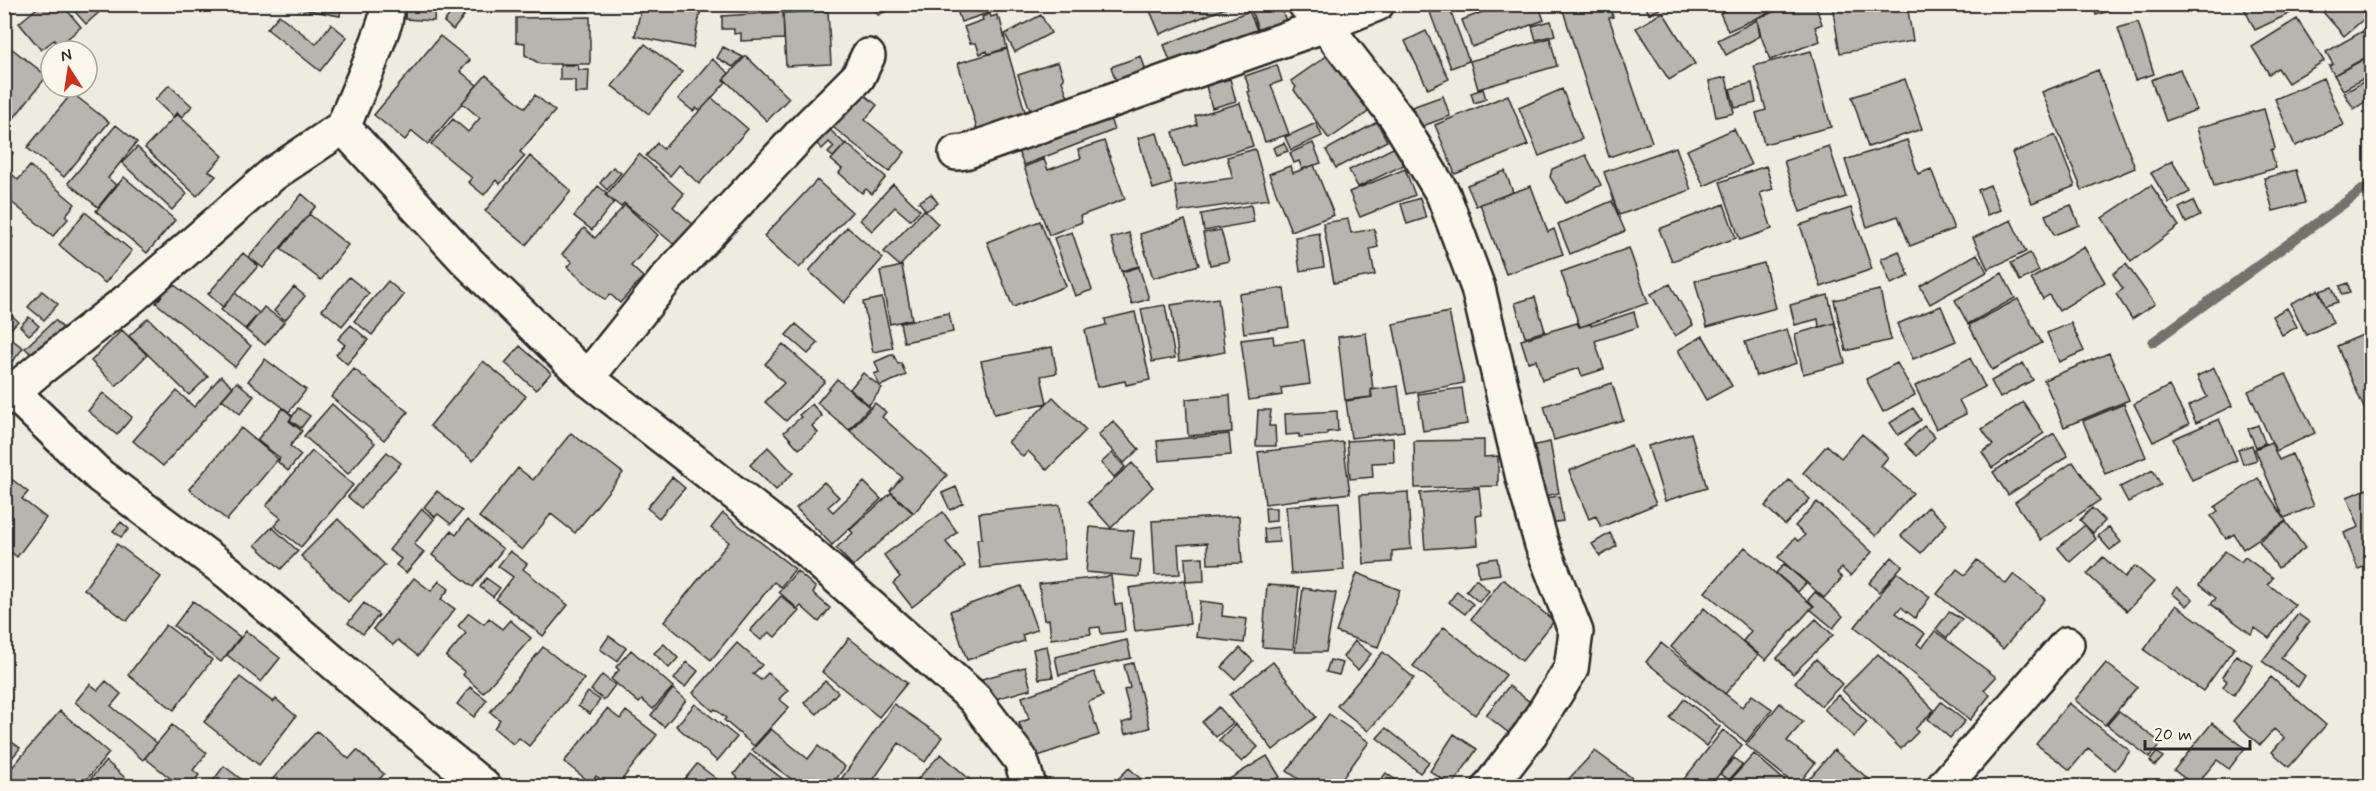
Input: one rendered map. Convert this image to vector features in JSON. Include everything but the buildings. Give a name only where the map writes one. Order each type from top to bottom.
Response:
[{"type":"street","points":[[388,4],[385,22],[343,127],[273,174],[132,297],[9,395],[100,476],[229,573],[369,693],[483,786]]},
{"type":"street","points":[[956,153],[965,152],[1315,15],[1377,4]]},
{"type":"street","points":[[1315,15],[1396,117],[1443,194],[1478,288],[1523,478],[1542,545],[1576,632],[1571,669],[1531,733],[1490,786]]},
{"type":"street","points":[[588,378],[675,270],[802,133],[858,77],[868,56]]},
{"type":"street","points":[[343,127],[466,260],[588,378],[796,541],[974,698],[1021,760],[1029,786]]},
{"type":"street","points":[[1944,786],[2067,644]]},
{"type":"waterway","points":[[2153,342],[2372,183]]}]
